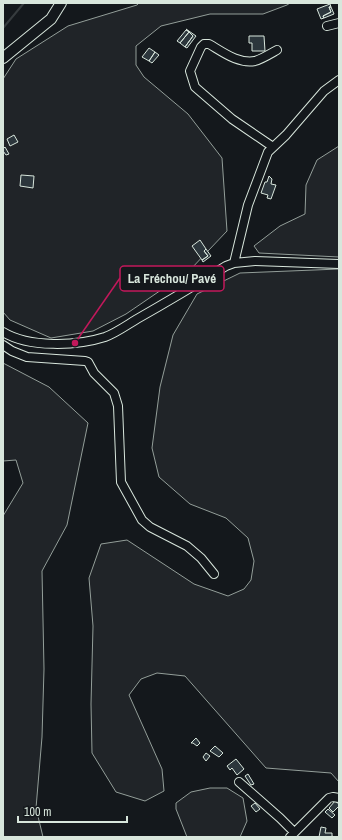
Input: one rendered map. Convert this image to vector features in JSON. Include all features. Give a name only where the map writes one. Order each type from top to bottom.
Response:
[{"type":"main road","points":[[3,58],[51,19],[61,3]]},
{"type":"street","points":[[327,26],[339,23]]},
{"type":"street","points":[[272,147],[232,119],[195,87],[190,71],[201,47],[204,44],[209,44],[244,62],[256,61],[277,50]]},
{"type":"street","points":[[234,263],[248,205],[268,152],[286,135],[324,91],[339,80]]},
{"type":"street","points":[[3,332],[23,340],[41,343],[67,344],[87,342],[106,337],[174,299],[226,266],[234,263],[255,261],[339,264]]},
{"type":"street","points":[[3,345],[12,351],[27,356],[88,362],[94,373],[114,393],[118,406],[121,482],[142,520],[150,527],[187,546],[201,558],[214,574]]},
{"type":"street","points":[[239,782],[280,818],[292,834],[329,798],[339,798]]},
{"type":"shaded area","points":[[139,3],[290,3],[263,14],[210,14],[161,26],[136,46],[136,65],[144,77],[188,114],[222,158],[227,231],[189,271],[126,314],[93,331],[51,338],[10,320],[3,312],[3,79],[16,59],[68,26],[137,5]]},
{"type":"shaded area","points":[[339,146],[339,257],[259,253],[254,246],[280,226],[305,214],[306,185],[317,160]]},
{"type":"shaded area","points":[[339,269],[339,782],[331,773],[266,768],[185,676],[157,673],[141,679],[129,695],[162,769],[164,791],[145,801],[116,792],[92,753],[91,704],[93,626],[89,578],[101,544],[127,540],[194,584],[228,596],[244,589],[251,580],[254,561],[248,538],[226,518],[190,504],[159,477],[152,448],[160,387],[173,335],[197,294],[240,273]]},
{"type":"shaded area","points":[[3,363],[49,387],[88,423],[67,525],[42,571],[44,669],[42,737],[36,808],[43,837],[3,837],[3,516],[23,483],[16,460],[3,461]]},
{"type":"shaded area","points":[[210,788],[227,788],[243,798],[247,821],[240,837],[187,837],[176,809],[176,803],[191,792]]},
{"type":"building","points":[[330,4],[331,7],[329,7],[331,12],[323,16],[324,18],[321,19],[317,9]]},
{"type":"building","points":[[329,7],[331,7],[334,14],[324,18],[323,16],[331,12]]},
{"type":"building","points":[[186,29],[196,36],[187,48],[185,47],[193,36]]},
{"type":"building","points":[[186,30],[189,32],[180,43],[177,41]]},
{"type":"building","points":[[189,32],[193,36],[185,47],[180,43]]},
{"type":"building","points":[[249,36],[264,36],[265,51],[252,51],[252,43],[249,43]]},
{"type":"building","points":[[149,48],[155,52],[149,61],[142,57]]},
{"type":"building","points":[[155,52],[159,55],[152,63],[149,61]]},
{"type":"building","points":[[14,135],[18,142],[10,146],[7,139]]},
{"type":"building","points":[[5,147],[9,154],[6,155],[3,151]]},
{"type":"building","points":[[21,175],[34,176],[33,188],[20,186]]},
{"type":"building","points":[[269,176],[272,179],[271,184],[276,185],[271,199],[267,198],[268,195],[261,193]]},
{"type":"building","points":[[200,240],[206,249],[204,251],[208,256],[202,260],[192,246]]},
{"type":"building","points":[[206,249],[211,256],[203,262],[202,260],[208,256],[204,251]]},
{"type":"building","points":[[196,738],[200,743],[197,746],[191,743]]},
{"type":"building","points":[[215,746],[223,753],[219,757],[210,751]]},
{"type":"building","points":[[206,753],[210,756],[206,761],[203,757]]},
{"type":"building","points":[[236,759],[244,769],[237,775],[232,768],[230,770],[227,766]]},
{"type":"building","points":[[248,774],[254,784],[251,785],[245,776]]},
{"type":"building","points":[[335,801],[339,804],[339,806],[333,812],[329,808]]},
{"type":"building","points":[[255,803],[260,809],[256,812],[251,806]]},
{"type":"building","points":[[328,809],[335,815],[332,818],[325,812]]},
{"type":"building","points":[[321,827],[326,828],[325,833],[332,833],[332,836],[334,837],[319,837]]},
{"type":"waterway","points":[[3,28],[24,3]]},
{"type":"place","name":"La Fréchou/ Pavé","points":[[75,343]]}]
